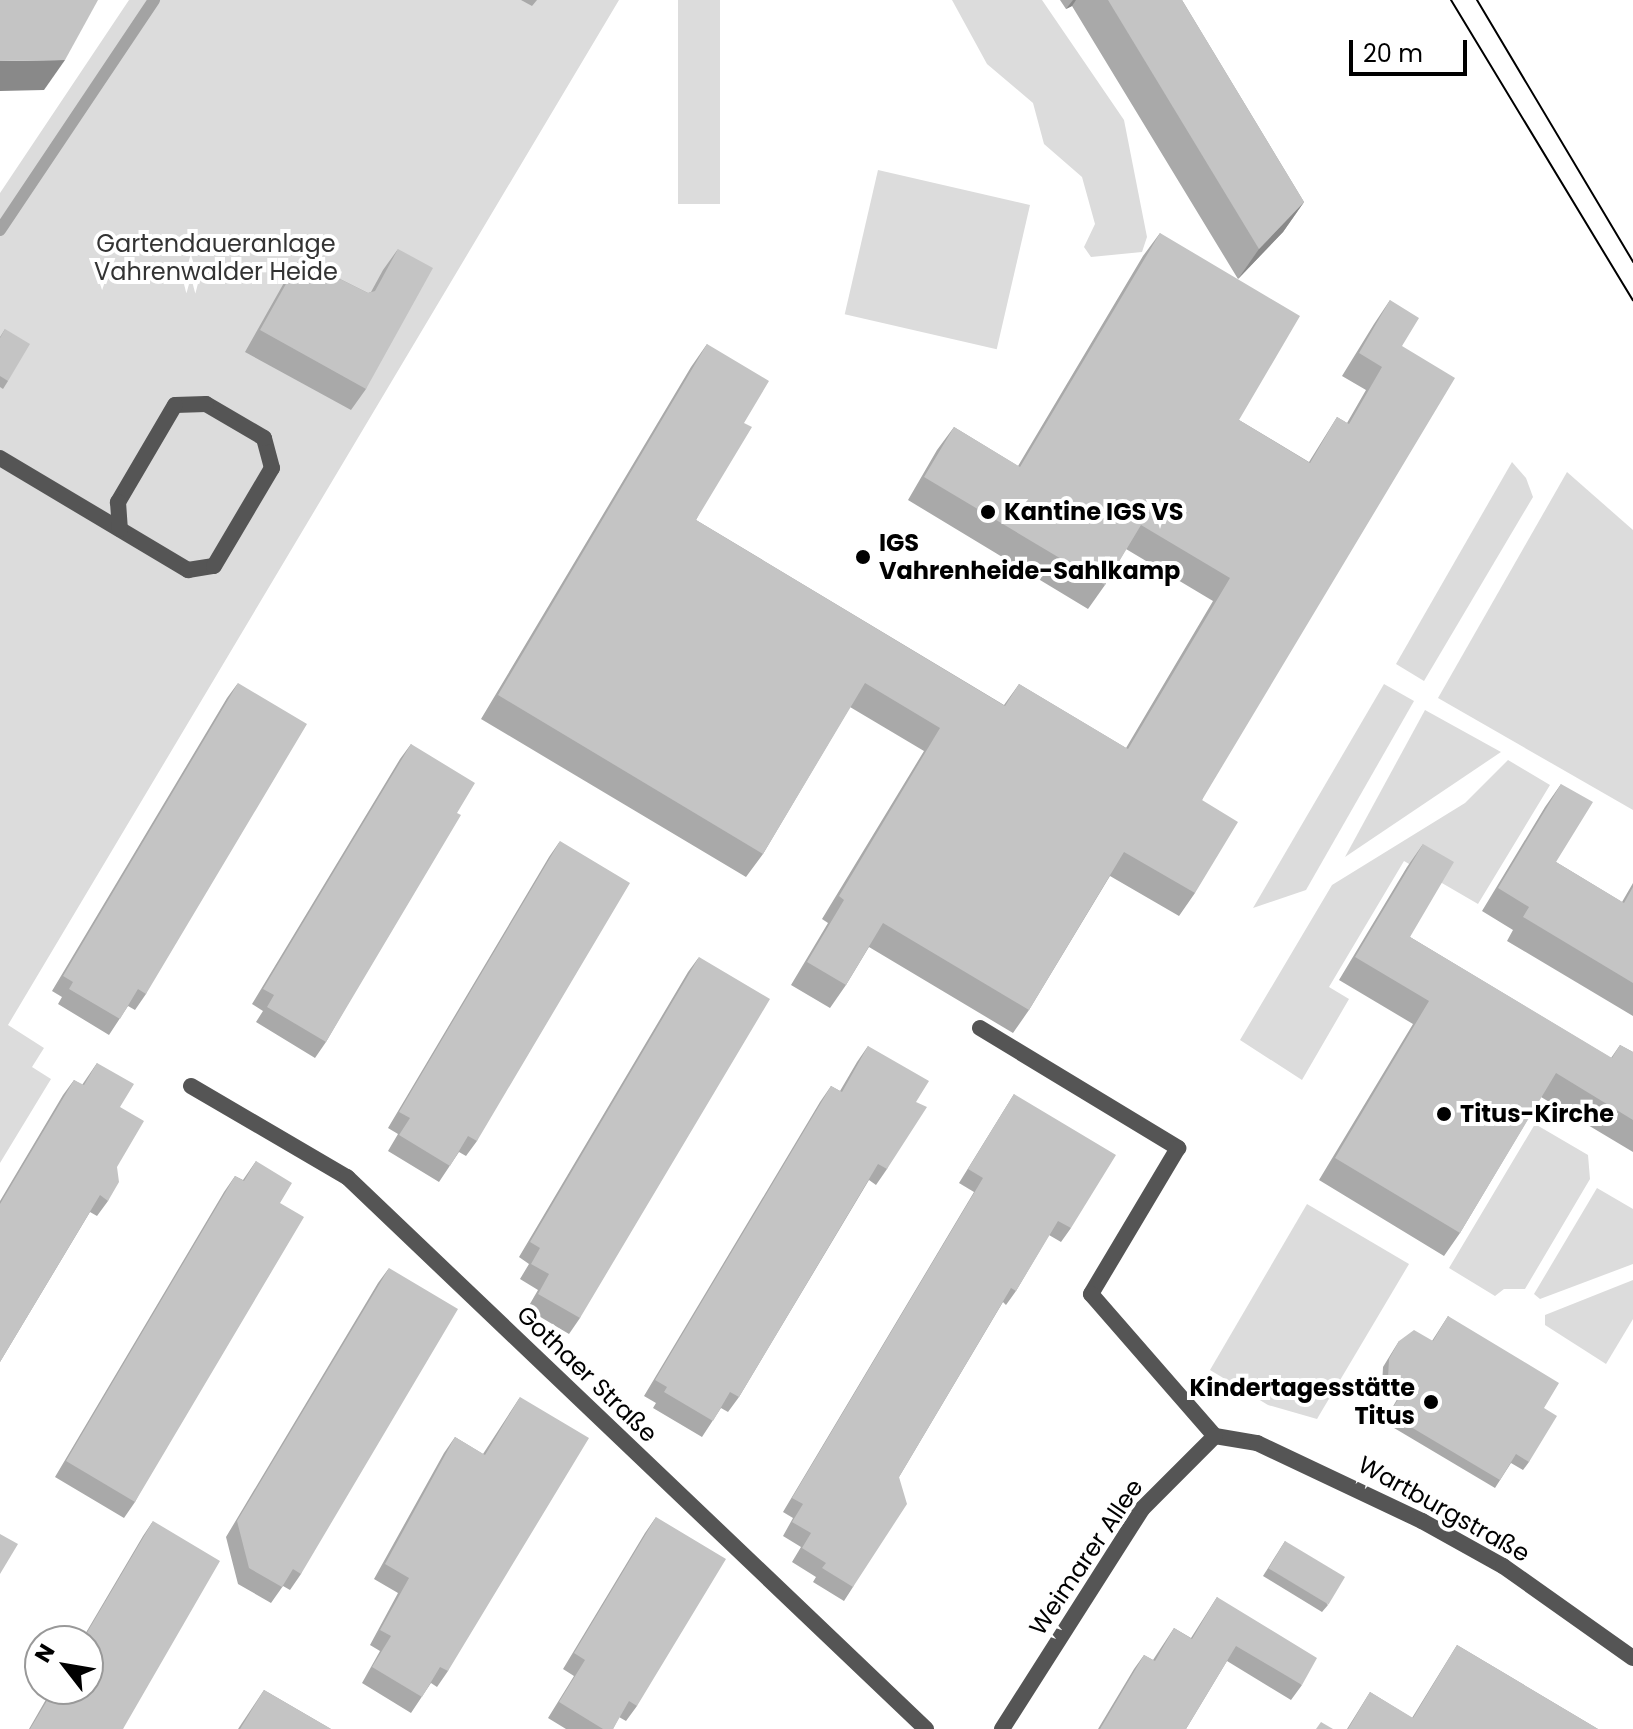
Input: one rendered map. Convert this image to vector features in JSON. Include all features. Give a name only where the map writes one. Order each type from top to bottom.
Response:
[{"type":"street","points":[[0,458],[188,570],[214,566],[272,468],[264,438],[206,404],[175,405],[118,502],[120,529]]},
{"type":"street","points":[[980,1028],[1178,1148],[1091,1294],[1215,1436]]},
{"type":"street","name":"Gothaer Straße","points":[[191,1086],[347,1177],[926,1729]]},
{"type":"street","name":"Wartburgstraße","points":[[1215,1436],[1257,1443],[1422,1521],[1503,1566],[1633,1658]]},
{"type":"street","name":"Weimarer Allee","points":[[1002,1729],[1142,1509],[1215,1436]]},
{"type":"green space","name":"Gartendaueranlage Vahrenwalder Heide","points":[[129,0],[619,0],[8,1025],[44,1048],[32,1067],[51,1079],[0,1163],[0,193]]},
{"type":"green space","points":[[678,0],[720,0],[720,204],[678,204]]},
{"type":"green space","points":[[952,0],[1042,0],[1124,120],[1147,237],[1142,252],[1091,257],[1084,247],[1095,224],[1082,177],[1044,144],[1033,103],[987,64]]},
{"type":"green space","points":[[878,170],[1030,205],[997,349],[845,314]]},
{"type":"green space","points":[[1512,462],[1526,478],[1533,497],[1424,681],[1396,664]]},
{"type":"green space","points":[[1567,472],[1633,530],[1633,810],[1438,698]]},
{"type":"green space","points":[[1384,684],[1414,701],[1306,890],[1253,908]]},
{"type":"green space","points":[[1425,710],[1501,752],[1345,857]]},
{"type":"green space","points":[[1508,760],[1550,785],[1478,904],[1404,861],[1329,987],[1349,999],[1302,1080],[1240,1040],[1332,885],[1465,803]]},
{"type":"green space","points":[[1535,1124],[1588,1155],[1590,1179],[1525,1289],[1504,1289],[1495,1296],[1449,1268]]},
{"type":"green space","points":[[1597,1188],[1633,1209],[1633,1264],[1540,1299],[1534,1294]]},
{"type":"green space","points":[[1307,1204],[1409,1264],[1317,1419],[1268,1405],[1210,1370]]},
{"type":"green space","points":[[1633,1280],[1633,1319],[1606,1364],[1545,1325],[1545,1315]]},
{"type":"building","points":[[0,0],[98,0],[65,60],[0,61]]},
{"type":"building","points":[[1108,0],[1182,0],[1304,202],[1259,249]]},
{"type":"building","points":[[1160,233],[1300,316],[1239,420],[1310,463],[1337,417],[1349,424],[1382,367],[1359,353],[1390,300],[1419,318],[1402,346],[1455,378],[1202,800],[1238,822],[1195,893],[1124,852],[1029,1010],[883,923],[846,985],[807,962],[844,900],[839,896],[940,728],[865,683],[763,854],[498,695],[707,344],[769,381],[744,423],[752,427],[696,520],[1005,706],[1019,684],[1128,749],[1230,578],[1141,525],[1105,585],[924,477],[954,427],[1020,467]]},
{"type":"building","points":[[398,249],[433,268],[366,389],[260,330],[300,259],[368,293],[375,291]]},
{"type":"building","points":[[5,329],[30,344],[8,381],[0,376],[0,338]]},
{"type":"building","points":[[238,683],[307,724],[146,994],[138,989],[120,1019],[69,989],[73,982],[63,976]]},
{"type":"building","points":[[411,744],[475,783],[457,813],[461,815],[326,1042],[267,1007],[274,995],[263,989]]},
{"type":"building","points":[[1561,784],[1593,802],[1556,862],[1624,903],[1633,887],[1633,983],[1523,917],[1529,907],[1498,888]]},
{"type":"building","points":[[560,841],[630,883],[477,1141],[468,1136],[450,1166],[399,1135],[410,1118],[399,1112]]},
{"type":"building","name":"Titus-Kirche","points":[[1423,844],[1454,862],[1410,937],[1612,1058],[1620,1045],[1633,1052],[1633,1120],[1556,1073],[1460,1233],[1335,1158],[1429,1001],[1355,957]]},
{"type":"building","points":[[699,957],[770,999],[580,1318],[538,1294],[549,1274],[531,1264],[540,1248],[530,1242]]},
{"type":"building","points":[[868,1046],[929,1081],[916,1102],[927,1107],[887,1169],[878,1164],[739,1397],[730,1392],[713,1421],[664,1392],[667,1387],[655,1380],[831,1086],[842,1092]]},
{"type":"building","points":[[97,1063],[134,1084],[120,1107],[144,1121],[117,1167],[119,1182],[108,1201],[100,1195],[0,1362],[0,1204],[74,1080],[84,1085]]},
{"type":"building","points":[[1014,1094],[1116,1155],[1071,1228],[1058,1221],[1016,1291],[1011,1288],[899,1477],[907,1504],[853,1587],[822,1568],[826,1563],[802,1548],[811,1533],[792,1522],[803,1504],[792,1498],[983,1178],[968,1169]]},
{"type":"building","points":[[256,1161],[292,1183],[280,1203],[304,1217],[135,1502],[66,1461],[235,1176],[244,1181]]},
{"type":"building","points":[[389,1268],[458,1309],[301,1574],[293,1569],[282,1587],[249,1568],[237,1521]]},
{"type":"building","points":[[1448,1316],[1559,1383],[1544,1408],[1557,1416],[1529,1462],[1516,1454],[1500,1480],[1389,1414],[1405,1388],[1388,1378],[1389,1359],[1399,1341],[1414,1330],[1433,1341]]},
{"type":"building","points":[[520,1397],[589,1438],[448,1671],[440,1667],[422,1697],[372,1667],[391,1636],[380,1630],[409,1578],[385,1564],[455,1437],[485,1455]]},
{"type":"building","points":[[656,1517],[726,1559],[637,1706],[629,1701],[613,1729],[603,1729],[559,1702],[585,1660],[574,1653]]},
{"type":"building","points":[[153,1521],[220,1561],[123,1729],[30,1729],[44,1705],[104,1705],[104,1625],[91,1625]]},
{"type":"building","points":[[0,1534],[18,1544],[0,1574]]},
{"type":"building","points":[[1285,1541],[1345,1577],[1329,1604],[1269,1568]]},
{"type":"building","points":[[1217,1597],[1317,1658],[1302,1685],[1236,1646],[1186,1729],[1100,1729],[1144,1655],[1155,1661],[1174,1628],[1192,1639]]},
{"type":"building","points":[[1457,1645],[1598,1729],[1348,1729],[1370,1692],[1413,1718]]},
{"type":"building","points":[[264,1690],[331,1729],[240,1729]]},
{"type":"building","points":[[1321,1722],[1333,1729],[1316,1729]]},
{"type":"waterway","points":[[0,230],[154,0]]},
{"type":"tram line","points":[[1451,0],[1633,300]]},
{"type":"tram line","points":[[1477,0],[1633,262]]},
{"type":"place","name":"Kantine IGS VS","points":[[988,512]]},
{"type":"place","name":"IGS Vahrenheide-Sahlkamp","points":[[863,557]]},
{"type":"place","name":"Titus-Kirche","points":[[1444,1114]]},
{"type":"place","name":"Kindertagesstätte Titus","points":[[1431,1402]]}]
